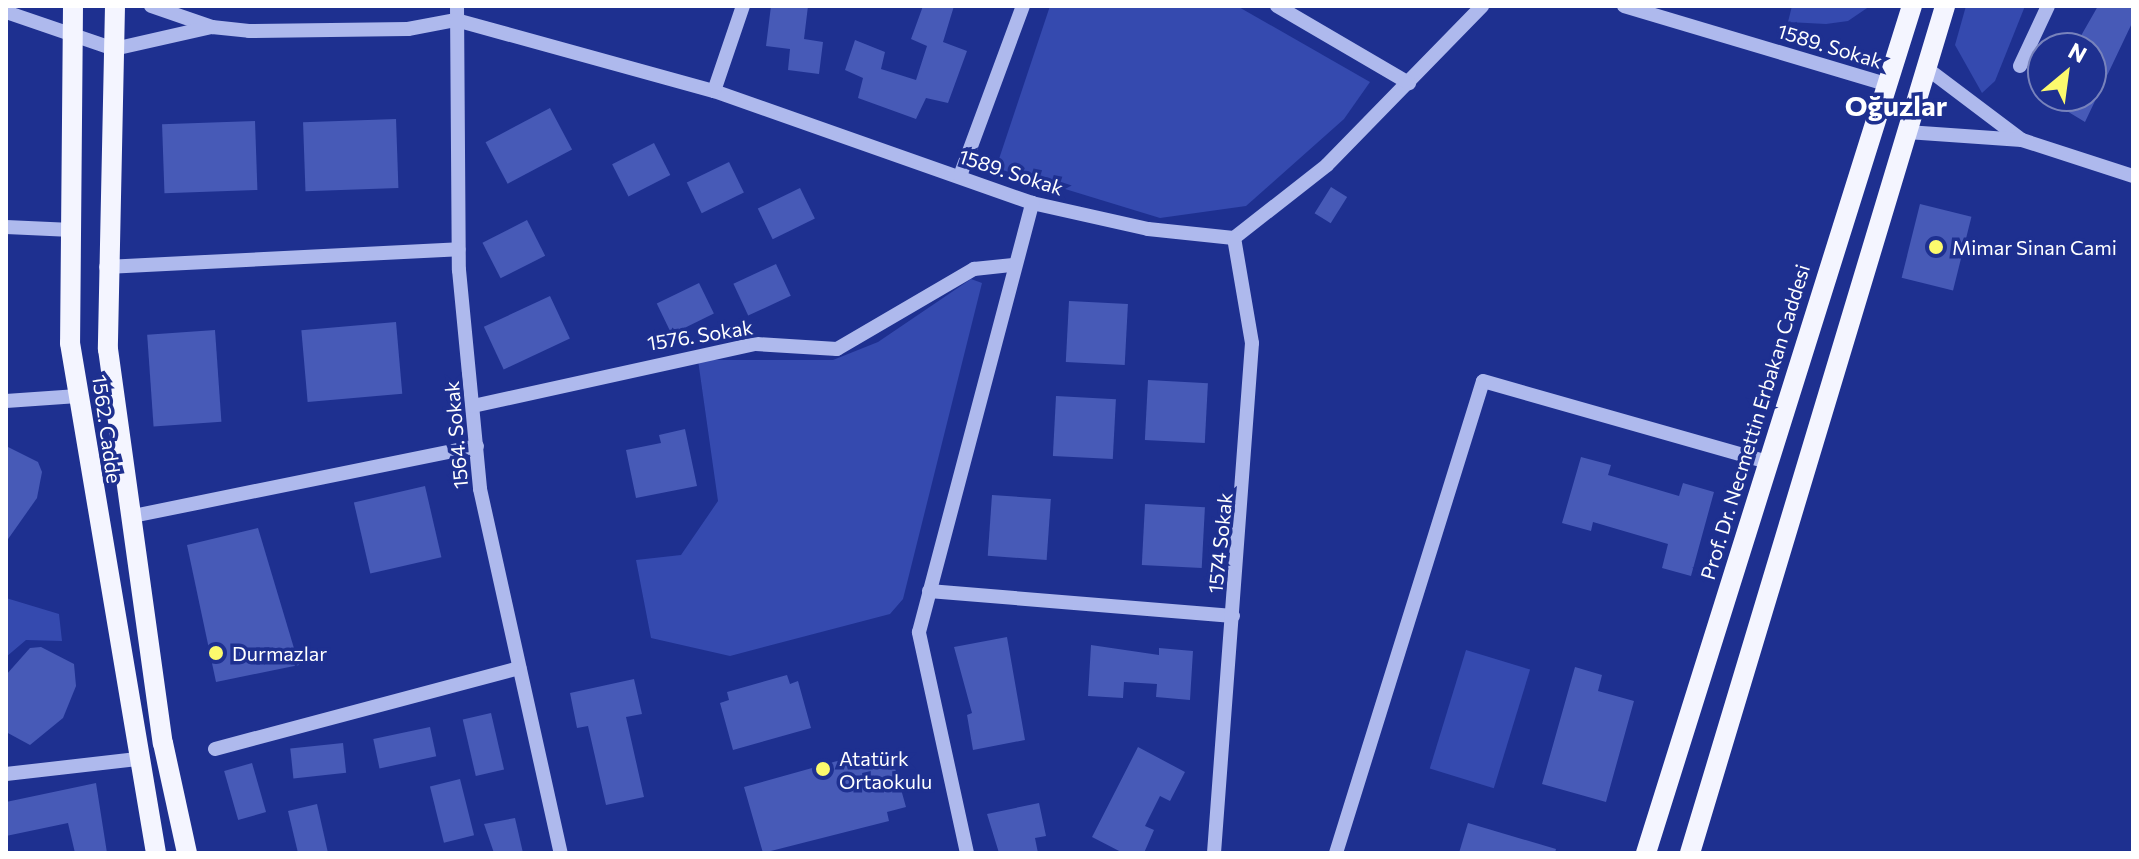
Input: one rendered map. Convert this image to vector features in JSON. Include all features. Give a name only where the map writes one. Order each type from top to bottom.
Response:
[{"type":"main road","name":"1562. Cadde","points":[[73,6],[70,343],[137,759],[156,853]]},
{"type":"main road","name":"1562. Cadde","points":[[115,6],[106,267],[108,349],[163,743],[187,853]]},
{"type":"main road","name":"Prof. Dr. Necmettin Erbakan Caddesi","points":[[1646,853],[1912,6]]},
{"type":"main road","points":[[1690,853],[1945,6]]},
{"type":"street","points":[[151,6],[212,27]]},
{"type":"street","points":[[714,91],[743,6]]},
{"type":"street","points":[[960,176],[1023,6]]},
{"type":"street","points":[[1277,6],[1409,83]]},
{"type":"street","points":[[1234,238],[1327,165],[1482,6]]},
{"type":"street","name":"1589. Sokak","points":[[1624,6],[1886,84]]},
{"type":"street","points":[[2020,66],[2048,6]]},
{"type":"street","points":[[6,12],[72,39],[114,49],[212,27],[408,29],[457,13]]},
{"type":"street","name":"1589. Sokak","points":[[457,13],[714,91],[1032,203],[1148,229],[1234,238]]},
{"type":"street","name":"1564. Sokak","points":[[457,13],[459,249],[477,446],[495,566],[519,668],[538,729],[561,853]]},
{"type":"street","points":[[1925,67],[2022,140]]},
{"type":"street","points":[[1907,132],[2022,140],[2133,176]]},
{"type":"street","points":[[967,853],[919,632],[1011,265],[1032,203]]},
{"type":"street","points":[[6,227],[72,230]]},
{"type":"street","name":"1574 Sokak","points":[[1214,853],[1252,343],[1234,238]]},
{"type":"street","points":[[106,267],[459,249]]},
{"type":"street","name":"1576. Sokak","points":[[473,406],[756,344],[837,349],[974,269],[1011,265]]},
{"type":"street","points":[[1336,853],[1483,381],[1768,462]]},
{"type":"street","points":[[6,401],[78,396]]},
{"type":"street","points":[[133,516],[477,446]]},
{"type":"street","points":[[929,591],[1233,616]]},
{"type":"street","points":[[215,749],[519,668]]},
{"type":"street","points":[[6,774],[137,759]]},
{"type":"shaded area","points":[[1050,6],[1237,6],[1370,82],[1344,119],[1246,206],[1160,218],[996,168]]},
{"type":"shaded area","points":[[1792,6],[1870,6],[1848,21],[1826,24],[1788,22]]},
{"type":"shaded area","points":[[1966,6],[2025,6],[1995,81],[1982,93],[1955,45]]},
{"type":"shaded area","points":[[971,279],[982,283],[903,599],[890,614],[730,656],[651,638],[636,560],[681,555],[718,501],[698,360],[833,360],[878,342]]},
{"type":"shaded area","points":[[6,598],[59,614],[62,641],[26,640],[6,657]]},
{"type":"shaded area","points":[[1466,650],[1530,670],[1494,788],[1430,769]]},
{"type":"building","points":[[771,6],[808,6],[804,39],[823,42],[819,74],[788,70],[790,49],[766,46]]},
{"type":"building","points":[[923,6],[954,6],[943,42],[967,51],[948,103],[926,98],[916,119],[858,98],[863,78],[845,70],[855,40],[885,52],[881,69],[916,80],[927,46],[911,39]]},
{"type":"building","points":[[2098,6],[2133,6],[2133,21],[2107,76],[2107,32],[2083,32]]},
{"type":"building","points":[[550,108],[572,149],[508,184],[486,142]]},
{"type":"building","points":[[2068,112],[2090,112],[2085,122]]},
{"type":"building","points":[[396,119],[398,188],[305,191],[303,122]]},
{"type":"building","points":[[255,121],[257,190],[164,193],[162,124]]},
{"type":"building","points":[[654,143],[670,175],[628,196],[612,164]]},
{"type":"building","points":[[729,162],[744,193],[702,213],[687,183]]},
{"type":"building","points":[[1331,187],[1347,197],[1331,223],[1315,213]]},
{"type":"building","points":[[800,188],[815,219],[773,239],[758,209]]},
{"type":"building","name":"Mimar Sinan Cami","points":[[1920,204],[1971,217],[1953,291],[1902,278]]},
{"type":"building","points":[[527,220],[545,256],[501,278],[482,243]]},
{"type":"building","points":[[776,264],[791,296],[748,316],[733,284]]},
{"type":"building","points":[[699,283],[714,314],[672,334],[657,304]]},
{"type":"building","points":[[550,296],[570,339],[504,369],[484,327]]},
{"type":"building","points":[[1069,301],[1128,304],[1125,365],[1066,362]]},
{"type":"building","points":[[396,322],[402,394],[308,402],[301,330]]},
{"type":"building","points":[[215,330],[221,422],[154,427],[147,335]]},
{"type":"building","points":[[1148,380],[1208,383],[1205,443],[1145,440]]},
{"type":"building","points":[[1056,396],[1116,399],[1113,459],[1053,456]]},
{"type":"building","points":[[685,429],[697,486],[636,498],[626,450],[661,443],[659,435]]},
{"type":"building","points":[[6,446],[38,462],[42,472],[37,498],[6,542]]},
{"type":"building","points":[[1581,457],[1611,465],[1608,475],[1679,496],[1683,483],[1714,492],[1691,576],[1662,568],[1668,544],[1593,522],[1591,531],[1562,523]]},
{"type":"building","points":[[425,486],[441,557],[370,574],[354,502]]},
{"type":"building","points":[[992,495],[1051,499],[1047,560],[988,556]]},
{"type":"building","points":[[1145,504],[1205,507],[1202,568],[1142,565]]},
{"type":"building","points":[[258,528],[299,665],[216,682],[187,545]]},
{"type":"building","points":[[1007,637],[1025,740],[973,750],[967,715],[972,713],[954,647]]},
{"type":"building","points":[[1091,645],[1159,655],[1159,648],[1193,651],[1190,700],[1156,697],[1157,684],[1124,682],[1123,698],[1088,696]]},
{"type":"building","points":[[41,647],[74,664],[76,686],[63,718],[30,745],[6,732],[6,675],[30,648]]},
{"type":"building","points":[[1575,667],[1602,675],[1598,691],[1634,701],[1606,802],[1542,784]]},
{"type":"building","points":[[787,675],[790,684],[798,681],[811,728],[733,750],[720,703],[729,700],[727,692]]},
{"type":"building","points":[[634,679],[642,714],[626,717],[644,797],[606,805],[588,726],[577,728],[570,693]]},
{"type":"building","points":[[491,713],[504,770],[476,776],[463,720]]},
{"type":"building","points":[[430,727],[436,756],[380,768],[373,739]]},
{"type":"building","points":[[343,743],[346,773],[293,778],[290,749]]},
{"type":"building","points":[[1138,747],[1185,772],[1170,801],[1160,796],[1145,826],[1154,830],[1144,853],[1123,853],[1092,837]]},
{"type":"building","points":[[873,751],[877,766],[893,761],[906,807],[887,812],[889,821],[763,853],[744,787]]},
{"type":"building","points":[[252,763],[266,812],[238,820],[224,771]]},
{"type":"building","points":[[460,779],[474,835],[444,843],[430,786]]},
{"type":"building","points":[[96,783],[107,853],[75,853],[68,823],[6,836],[6,802]]},
{"type":"building","points":[[1039,803],[1046,836],[1035,838],[1038,853],[999,853],[987,814]]},
{"type":"building","points":[[317,804],[328,853],[298,853],[288,811]]},
{"type":"building","points":[[515,818],[523,853],[494,853],[484,824]]},
{"type":"building","points":[[1468,823],[1556,849],[1555,853],[1459,853]]},
{"type":"place","name":"Mimar Sinan Cami","points":[[1936,247]]},
{"type":"place","name":"Durmazlar","points":[[216,653]]},
{"type":"place","name":"Atatürk Ortaokulu","points":[[823,769]]},
{"type":"district","name":"Oğuzlar","points":[[1896,105]]}]
